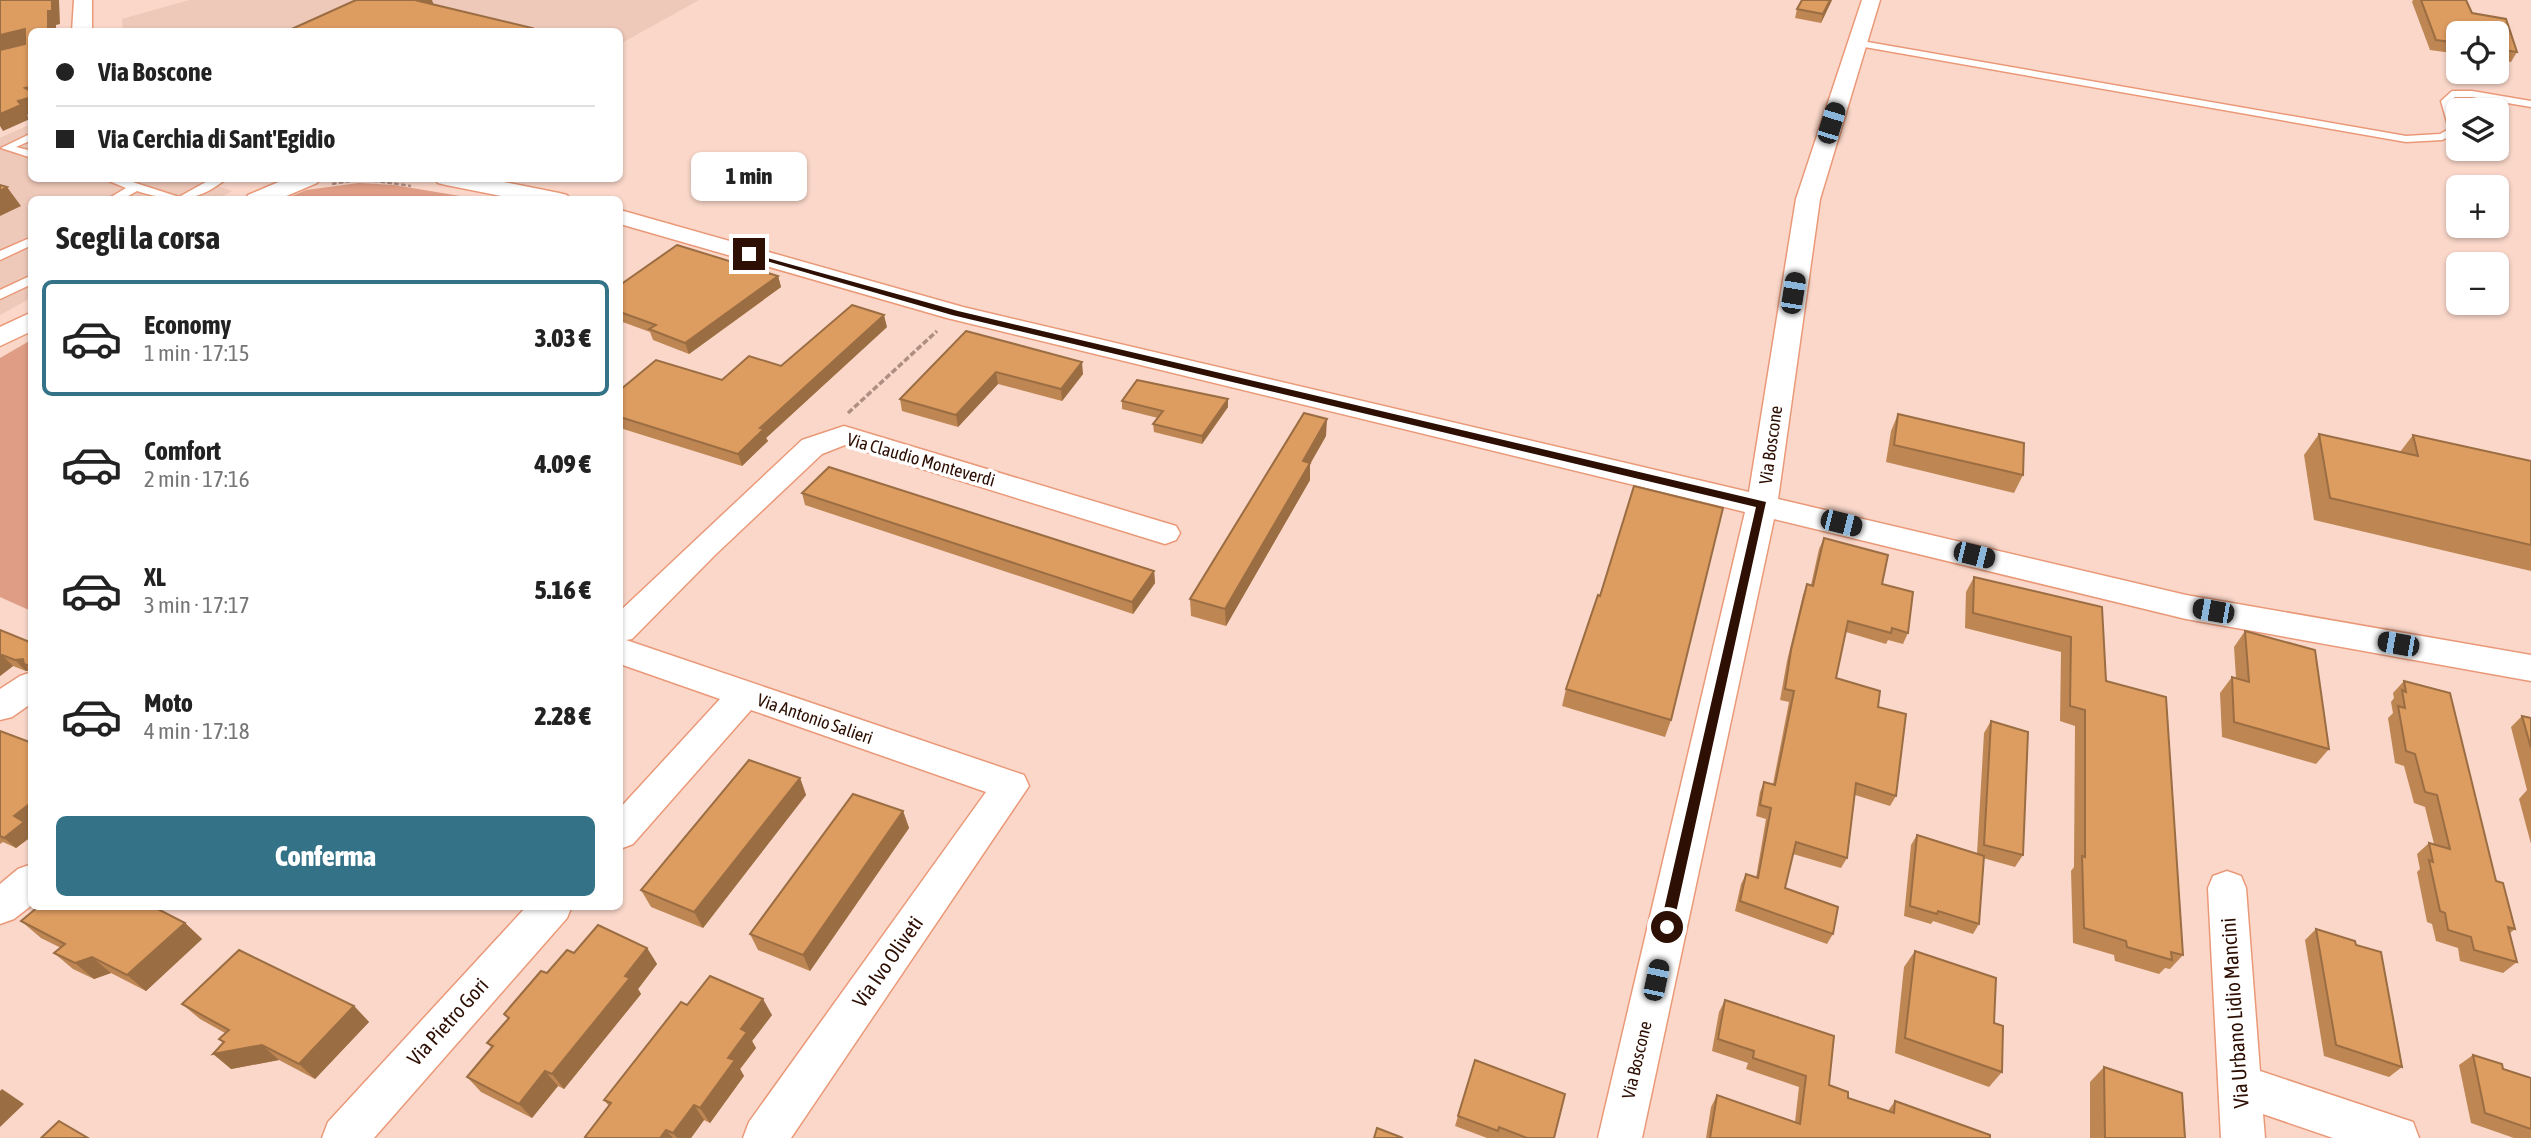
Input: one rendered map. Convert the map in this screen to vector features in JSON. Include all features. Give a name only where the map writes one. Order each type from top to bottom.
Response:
[{"type":"street","points":[[82,28],[83,0]]},
{"type":"street","name":"Via Boscone","points":[[1620,1138],[1762,504],[1808,199],[1871,0]]},
{"type":"street","points":[[252,196],[269,182]]},
{"type":"street","points":[[270,196],[317,182]]},
{"type":"street","points":[[467,182],[538,196]]},
{"type":"street","points":[[623,218],[956,313],[2186,607],[2531,668]]},
{"type":"street","points":[[0,338],[28,322]]},
{"type":"street","name":"Via Claudio Monteverdi","points":[[623,627],[812,447],[844,435],[1165,533]]},
{"type":"street","name":"Via Antonio Salieri","points":[[623,651],[1011,786]]},
{"type":"street","points":[[0,707],[28,688]]},
{"type":"street","points":[[623,830],[745,694]]},
{"type":"street","name":"Via Ivo Oliveti","points":[[765,1138],[1011,786]]},
{"type":"street","points":[[0,907],[28,884]]},
{"type":"street","name":"Via Urbano Lidio Mancini","points":[[2227,888],[2244,1138]]},
{"type":"street","name":"Via Pietro Gori","points":[[344,1138],[549,910]]},
{"type":"street","points":[[2240,1086],[2397,1138]]},
{"type":"lane","points":[[1856,43],[2406,139],[2442,137],[2455,130],[2446,101],[2452,94],[2472,94],[2531,104]]},
{"type":"lane","points":[[28,138],[6,148],[28,154]]},
{"type":"lane","points":[[120,182],[166,196]]},
{"type":"lane","points":[[188,196],[214,182]]},
{"type":"lane","points":[[119,196],[136,187]]},
{"type":"lane","points":[[0,256],[28,242]]},
{"type":"lane","points":[[0,295],[28,281]]},
{"type":"path","points":[[383,182],[411,186]]},
{"type":"path","points":[[812,447],[956,313]]},
{"type":"shaded area","points":[[189,0],[699,0],[623,42],[623,28],[123,28],[122,19]]},
{"type":"shaded area","points":[[28,125],[28,182],[226,182],[218,186],[232,191],[223,196],[28,196],[28,300],[0,315],[0,138]]},
{"type":"shaded area","points":[[359,183],[394,185],[460,196],[292,196],[306,190]]},
{"type":"shaded area","points":[[28,342],[28,610],[0,597],[0,358]]},
{"type":"building","points":[[0,0],[52,0],[52,11],[48,11],[48,28],[28,28],[28,87],[25,88],[28,90],[28,98],[18,101],[21,105],[0,114],[0,50],[25,44],[25,29],[0,35]]},
{"type":"building","points":[[356,0],[422,0],[419,1],[532,28],[294,28]]},
{"type":"building","points":[[1802,0],[1830,0],[1823,14],[1797,9]]},
{"type":"building","points":[[2421,0],[2466,0],[2472,13],[2507,21],[2446,21],[2446,41],[2436,40]]},
{"type":"building","points":[[2509,28],[2517,52],[2509,51]]},
{"type":"building","points":[[677,245],[778,276],[685,343],[649,329],[656,325],[623,313],[623,283]]},
{"type":"building","points":[[852,305],[884,315],[760,428],[764,429],[738,454],[623,418],[623,388],[656,360],[722,380],[749,356],[781,366]]},
{"type":"building","points":[[966,331],[1082,362],[1061,389],[996,372],[956,415],[900,399]]},
{"type":"building","points":[[1137,380],[1228,399],[1202,436],[1153,424],[1163,411],[1122,401]]},
{"type":"building","points":[[1304,413],[1327,419],[1303,461],[1310,463],[1225,609],[1190,599]]},
{"type":"building","points":[[1898,414],[2024,443],[2023,475],[1894,445]]},
{"type":"building","points":[[2319,434],[2418,456],[2413,435],[2531,461],[2531,545],[2330,498]]},
{"type":"building","points":[[829,467],[1154,571],[1132,602],[802,493]]},
{"type":"building","points":[[1634,486],[1723,508],[1671,720],[1566,689],[1598,595],[1600,596]]},
{"type":"building","points":[[1824,538],[1888,555],[1882,584],[1913,592],[1908,633],[1892,628],[1891,633],[1848,621],[1836,678],[1880,691],[1878,707],[1906,714],[1896,796],[1856,783],[1847,858],[1796,842],[1785,888],[1838,907],[1833,934],[1740,901],[1746,874],[1758,878],[1771,808],[1760,805],[1764,782],[1775,785],[1794,691],[1785,689],[1791,650],[1807,584],[1813,586]]},
{"type":"building","points":[[1974,577],[2102,607],[2106,681],[2166,697],[2183,955],[2171,952],[2172,960],[2127,947],[2126,941],[2084,928],[2082,856],[2085,857],[2085,710],[2070,706],[2071,637],[1973,613]]},
{"type":"building","points":[[0,630],[28,641],[28,666],[24,664],[23,659],[15,660],[2,655],[0,657]]},
{"type":"building","points":[[2245,631],[2315,650],[2329,749],[2234,722],[2232,677],[2249,682]]},
{"type":"building","points":[[2404,681],[2450,693],[2496,881],[2503,883],[2515,929],[2508,927],[2517,962],[2474,950],[2471,937],[2448,930],[2445,913],[2440,911],[2429,860],[2433,862],[2429,843],[2450,849],[2437,795],[2425,792],[2415,754],[2406,751],[2398,706],[2405,708],[2402,690],[2406,692]]},
{"type":"building","points":[[2522,716],[2531,718],[2531,748]]},
{"type":"building","points":[[1991,721],[2028,732],[2023,855],[1984,845]]},
{"type":"building","points":[[0,731],[28,742],[28,805],[14,816],[24,822],[4,838],[0,836]]},
{"type":"building","points":[[749,760],[800,778],[694,912],[641,890]]},
{"type":"building","points":[[853,794],[903,811],[803,955],[750,934]]},
{"type":"building","points":[[1917,835],[1984,856],[1979,924],[1938,911],[1937,914],[1910,906]]},
{"type":"building","points":[[34,910],[160,910],[185,923],[127,975],[92,957],[75,963],[54,953],[65,944],[21,921]]},
{"type":"building","points":[[598,925],[647,948],[625,976],[630,978],[552,1074],[545,1071],[519,1104],[467,1077],[493,1046],[487,1043],[509,1018],[504,1014],[541,971],[547,973],[567,950],[574,953]]},
{"type":"building","points":[[2316,929],[2381,952],[2402,1067],[2336,1045]]},
{"type":"building","points":[[239,950],[354,1006],[299,1064],[262,1045],[213,1054],[224,1042],[219,1039],[229,1030],[182,1004]]},
{"type":"building","points":[[1915,951],[1996,978],[1994,1023],[2003,1026],[2002,1072],[1905,1038]]},
{"type":"building","points":[[710,976],[763,999],[741,1029],[747,1032],[728,1058],[735,1060],[700,1108],[694,1105],[673,1133],[666,1130],[660,1138],[585,1137],[611,1103],[604,1100],[681,1002],[687,1005]]},
{"type":"building","points":[[1725,1000],[1834,1036],[1829,1085],[1848,1092],[1848,1098],[1894,1113],[1895,1101],[1990,1135],[1990,1138],[1710,1138],[1717,1095],[1800,1124],[1806,1076],[1753,1058],[1754,1051],[1718,1039]]},
{"type":"building","points":[[2473,1055],[2502,1064],[2503,1069],[2531,1078],[2531,1129],[2485,1113]]},
{"type":"building","points":[[1475,1060],[1565,1094],[1554,1138],[1527,1138],[1499,1127],[1498,1131],[1458,1116]]},
{"type":"building","points":[[2104,1067],[2182,1093],[2185,1138],[2105,1138]]},
{"type":"building","points":[[59,1121],[88,1138],[41,1138]]},
{"type":"building","points":[[1377,1128],[1403,1138],[1374,1138]]},
{"type":"route","points":[[749,254],[956,313],[1762,504],[1667,927]]}]
